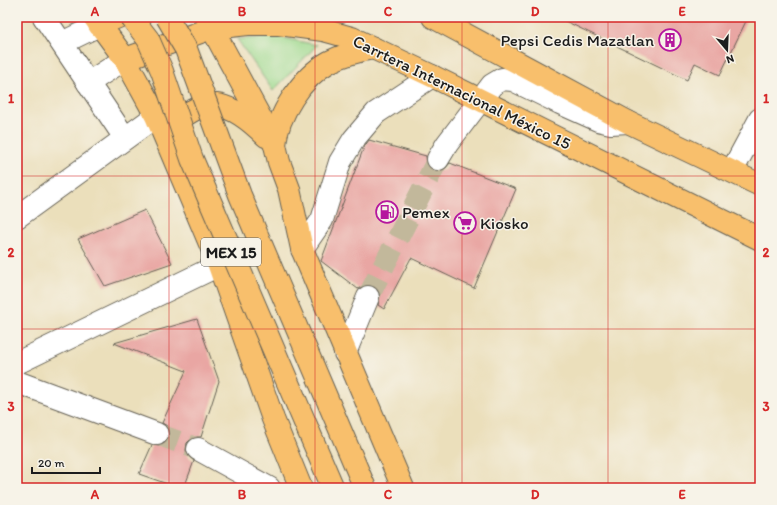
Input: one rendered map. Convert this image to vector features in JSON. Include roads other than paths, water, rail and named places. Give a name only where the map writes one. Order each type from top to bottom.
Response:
[{"type":"main road","name":"MEX 15","points":[[131,17],[148,39],[162,71],[192,159],[333,488]]},
{"type":"main road","name":"MEX 15","points":[[167,17],[186,49],[240,195],[365,488]]},
{"type":"main road","points":[[433,17],[628,122],[750,178]]},
{"type":"main road","points":[[104,20],[156,116],[219,265],[273,419],[301,488]]},
{"type":"main road","points":[[209,22],[275,145],[279,162],[289,189],[302,249],[403,488]]},
{"type":"main road","name":"Carrtera Internacional México 15","points":[[125,59],[209,22],[279,24],[324,30],[352,38],[432,76],[760,239]]},
{"type":"main road","points":[[275,145],[276,134],[284,111],[296,94],[312,76],[328,63],[353,52],[373,48]]},
{"type":"main road","points":[[171,152],[171,139],[174,128],[184,115],[199,107],[216,105],[229,110],[254,124],[275,145]]},
{"type":"lane","points":[[44,17],[125,138]]},
{"type":"lane","points":[[62,44],[104,20]]},
{"type":"lane","points":[[88,83],[125,59]]},
{"type":"lane","points":[[302,249],[322,220],[340,162],[354,139],[376,113],[432,76]]},
{"type":"lane","points":[[438,159],[447,144],[492,85],[502,79],[512,80],[598,120],[611,123],[628,122]]},
{"type":"lane","points":[[17,217],[156,116]]},
{"type":"lane","points":[[750,178],[760,119]]},
{"type":"lane","points":[[17,363],[219,265]]},
{"type":"lane","points":[[346,353],[368,297]]},
{"type":"lane","points":[[17,382],[157,434]]},
{"type":"lane","points":[[198,449],[269,488]]},
{"type":"tunnel","points":[[368,297],[438,159]]},
{"type":"tunnel","points":[[157,434],[198,449]]},
{"type":"place","name":"Pepsi Cedis Mazatlan","points":[[670,40]]},
{"type":"place","name":"Pemex","points":[[387,212]]},
{"type":"place","name":"Kiosko","points":[[465,223]]}]
